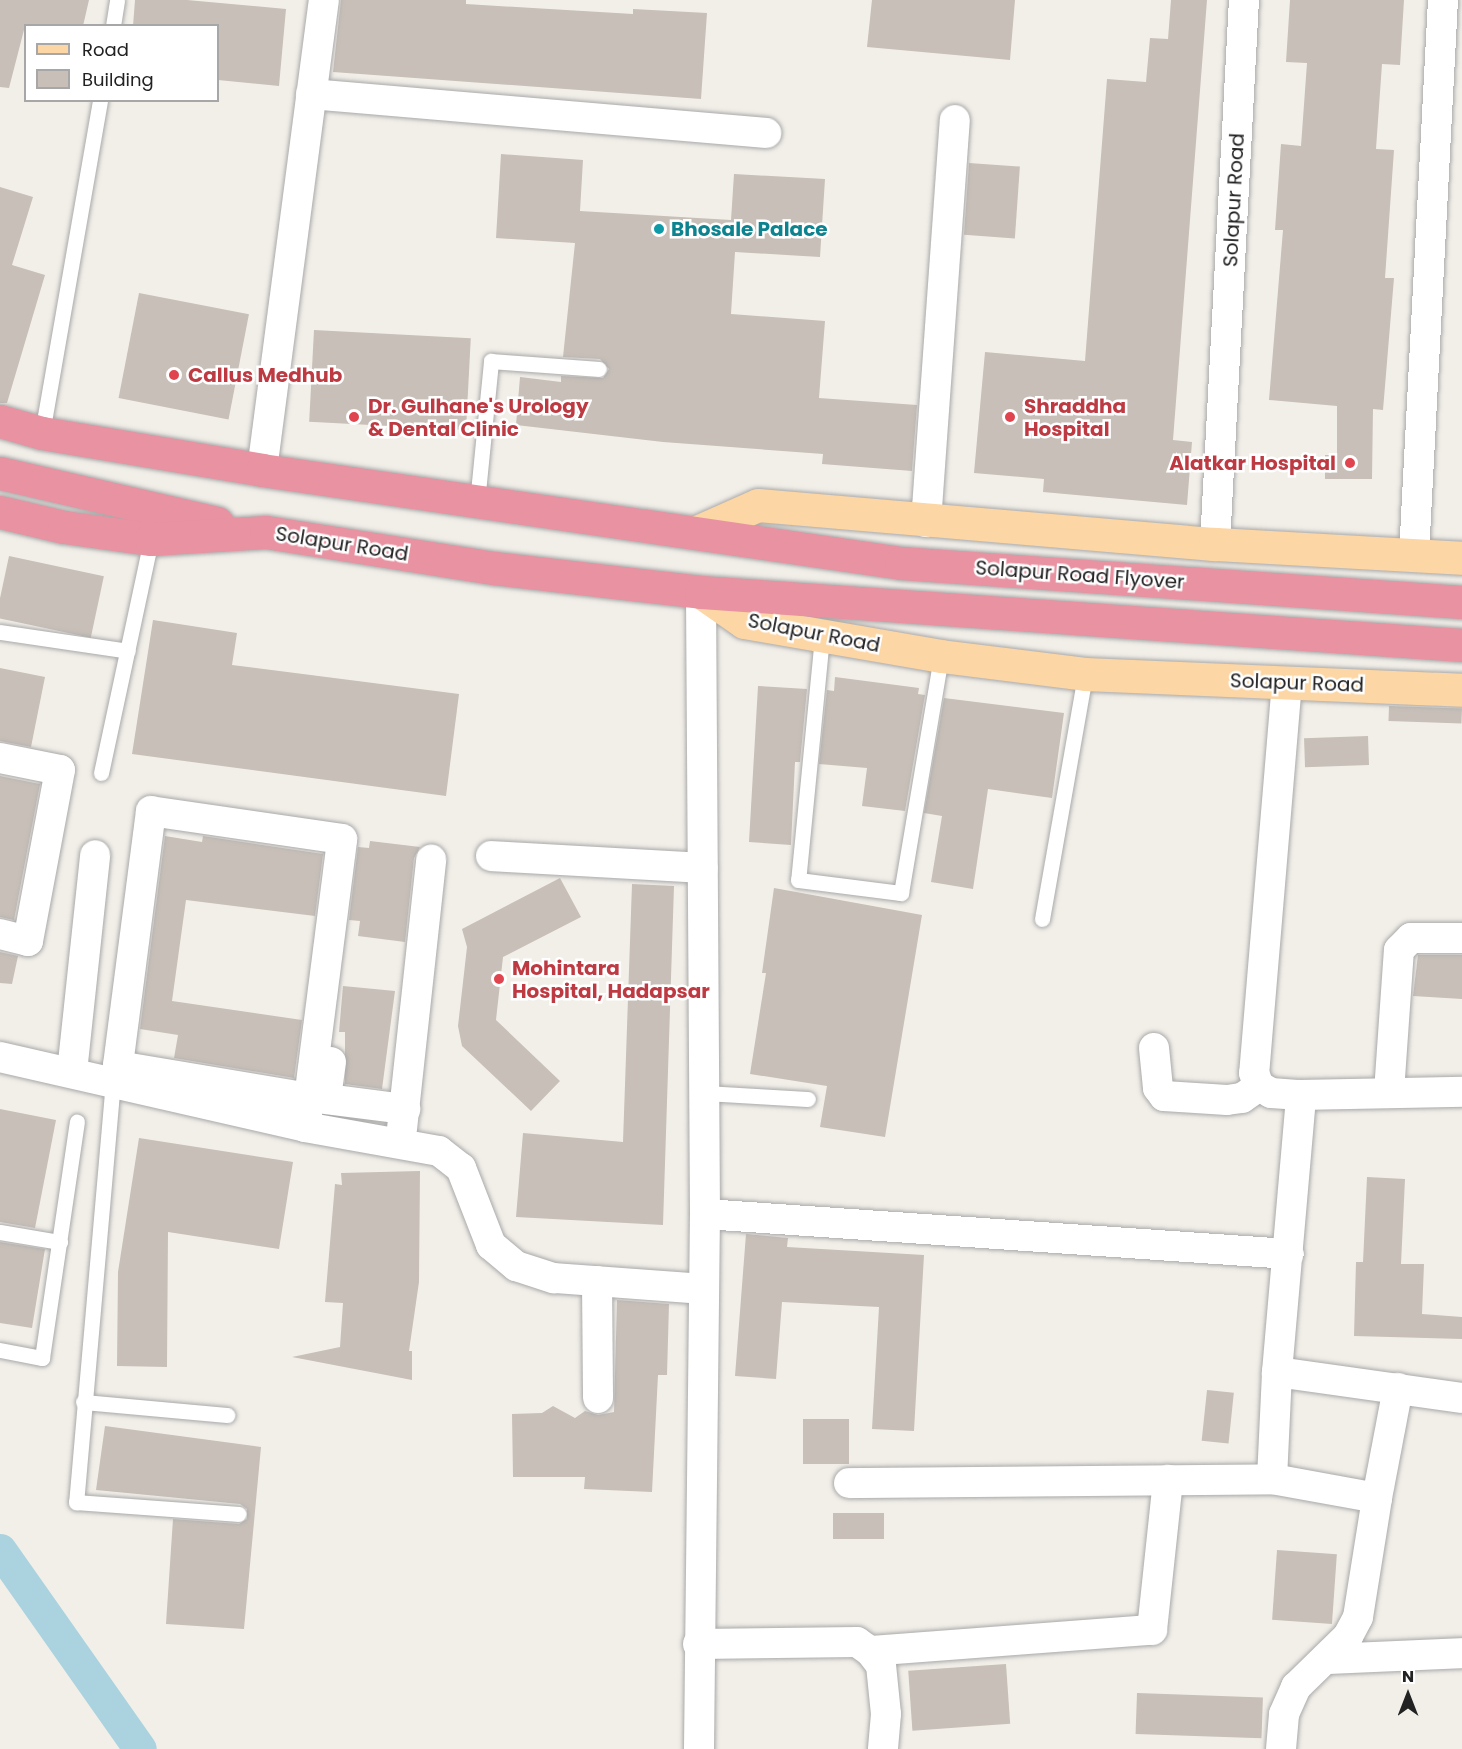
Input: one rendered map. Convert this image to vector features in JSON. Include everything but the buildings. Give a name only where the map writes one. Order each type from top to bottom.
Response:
[{"type":"highway","points":[[0,421],[42,434],[262,470],[477,502],[699,531]]},
{"type":"highway","points":[[0,473],[156,511],[266,532]]},
{"type":"highway","name":"Solapur Road","points":[[0,512],[64,527],[150,538],[266,532],[494,568],[701,592]]},
{"type":"highway","name":"Solapur Road Flyover","points":[[699,531],[901,562],[1462,602]]},
{"type":"highway","points":[[701,592],[1462,645]]},
{"type":"main road","points":[[699,531],[758,505],[926,522],[1215,544],[1462,558]]},
{"type":"main road","name":"Solapur Road","points":[[701,592],[744,622],[941,656],[1085,674],[1462,690]]},
{"type":"street","points":[[262,470],[324,0]]},
{"type":"street","name":"Solapur Road","points":[[1215,544],[1244,0]]},
{"type":"street","points":[[1414,555],[1443,0]]},
{"type":"street","points":[[311,94],[766,133]]},
{"type":"street","points":[[926,522],[955,120]]},
{"type":"street","points":[[699,1749],[698,1644],[705,1214],[701,592]]},
{"type":"street","points":[[1287,682],[1254,1073],[1259,1086],[1271,1093],[1301,1095],[1462,1092]]},
{"type":"street","points":[[0,758],[60,770],[28,940],[0,934]]},
{"type":"street","points":[[305,1127],[309,1098],[342,838],[151,812],[118,1066],[309,1098]]},
{"type":"street","points":[[361,844],[326,1099],[405,1109]]},
{"type":"street","points":[[72,1072],[95,855]]},
{"type":"street","points":[[491,856],[703,868]]},
{"type":"street","points":[[401,1144],[431,860]]},
{"type":"street","points":[[1389,1092],[1399,950],[1411,938],[1462,938]]},
{"type":"street","points":[[1154,1048],[1158,1088],[1164,1096],[1242,1098],[1259,1086]]},
{"type":"street","points":[[0,1057],[305,1127],[439,1151],[461,1168],[491,1245],[516,1266],[554,1278],[703,1289]]},
{"type":"street","points":[[1272,1479],[1277,1372],[1301,1095]]},
{"type":"street","points":[[705,1214],[1289,1254]]},
{"type":"street","points":[[597,1281],[598,1398]]},
{"type":"street","points":[[1277,1372],[1462,1398]]},
{"type":"street","points":[[1281,1749],[1284,1714],[1296,1687],[1348,1636],[1358,1617],[1398,1388]]},
{"type":"street","points":[[849,1483],[1272,1479],[1377,1498]]},
{"type":"street","points":[[870,1651],[1152,1630],[1168,1480]]},
{"type":"street","points":[[698,1644],[857,1642],[870,1651],[880,1665],[884,1685],[883,1749]]},
{"type":"street","points":[[1326,1659],[1462,1653]]},
{"type":"lane","points":[[113,24],[117,0]]},
{"type":"lane","points":[[42,434],[100,102]]},
{"type":"lane","points":[[477,502],[491,361],[599,369]]},
{"type":"lane","points":[[101,773],[150,538]]},
{"type":"lane","points":[[0,632],[128,651]]},
{"type":"lane","points":[[822,636],[798,880],[901,893],[941,656]]},
{"type":"lane","points":[[1042,919],[1085,674]]},
{"type":"lane","points":[[112,1081],[76,1502],[239,1514]]},
{"type":"lane","points":[[704,1093],[808,1099]]},
{"type":"lane","points":[[0,1350],[42,1358],[77,1122]]},
{"type":"lane","points":[[0,1232],[60,1242]]},
{"type":"lane","points":[[83,1402],[227,1416]]},
{"type":"waterway","points":[[0,1550],[140,1749]]},
{"type":"place","name":"Bhosale Palace","points":[[659,229]]},
{"type":"place","name":"Callus Medhub","points":[[174,375]]},
{"type":"place","name":"Dr. Gulhane's Urology & Dental Clinic","points":[[354,417]]},
{"type":"place","name":"Shraddha Hospital","points":[[1010,417]]},
{"type":"place","name":"Alatkar Hospital","points":[[1350,463]]},
{"type":"place","name":"Mohintara Hospital, Hadapsar","points":[[499,979]]}]
